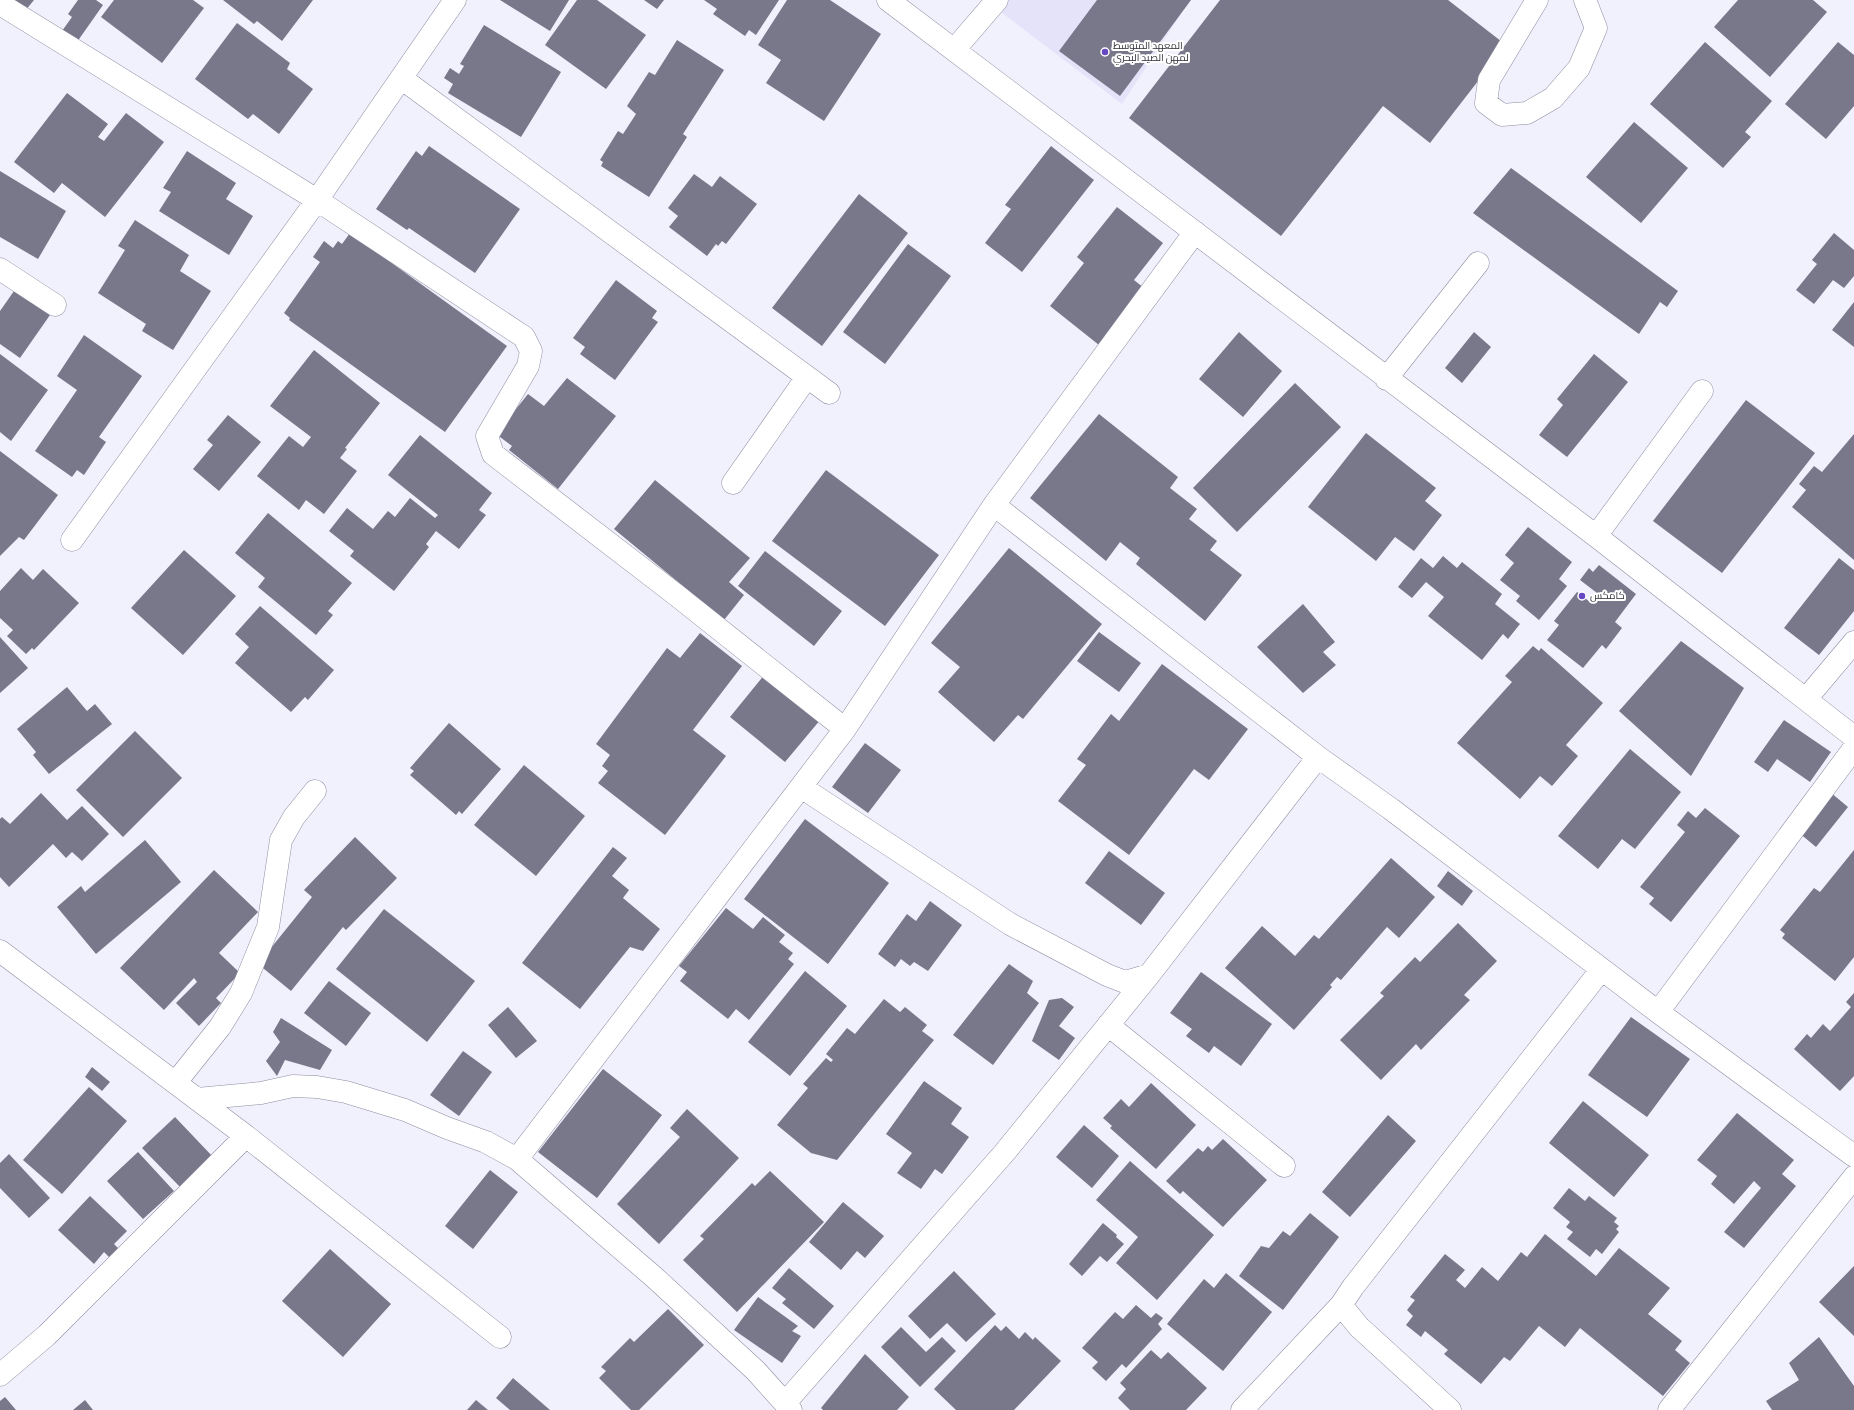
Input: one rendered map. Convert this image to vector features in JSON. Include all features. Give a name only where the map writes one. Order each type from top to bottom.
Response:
[{"type":"street","points":[[72,540],[317,200],[455,0]]},
{"type":"street","points":[[888,0],[1195,232],[1386,379],[1596,536],[1854,737]]},
{"type":"street","points":[[954,50],[997,0]]},
{"type":"street","points":[[1537,0],[1489,80],[1486,103],[1502,115],[1527,113],[1553,98],[1579,68],[1596,28],[1585,0]]},
{"type":"street","points":[[0,4],[317,200],[524,337],[531,351],[528,366],[488,436],[493,454],[669,589],[845,729]]},
{"type":"street","points":[[401,78],[829,393]]},
{"type":"street","points":[[517,1159],[845,729],[994,505],[1195,232]]},
{"type":"street","points":[[1386,379],[1478,262]]},
{"type":"street","points":[[0,269],[55,305]]},
{"type":"street","points":[[733,483],[807,377]]},
{"type":"street","points":[[1596,536],[1702,391]]},
{"type":"street","points":[[994,505],[1318,757],[1391,809],[1658,1012],[1854,1156]]},
{"type":"street","points":[[1806,699],[1854,642]]},
{"type":"street","points":[[1658,1012],[1854,748]]},
{"type":"street","points":[[197,1099],[261,1092],[293,1086],[317,1087],[346,1092],[405,1110],[447,1128],[486,1142],[517,1159],[654,1277],[756,1371],[788,1406],[1004,1152],[1149,975],[1318,757]]},
{"type":"street","points":[[801,787],[1010,924],[1107,975],[1125,982],[1149,975]]},
{"type":"street","points":[[176,1082],[220,1027],[241,993],[268,927],[281,840],[294,817],[315,791]]},
{"type":"street","points":[[0,951],[246,1136],[500,1338]]},
{"type":"street","points":[[1242,1410],[1341,1305],[1353,1287],[1602,970]]},
{"type":"street","points":[[1108,1025],[1284,1166]]},
{"type":"street","points":[[0,1375],[47,1335],[246,1136]]},
{"type":"street","points":[[1669,1410],[1854,1177]]},
{"type":"street","points":[[1341,1305],[1359,1327],[1450,1410]]},
{"type":"shaded area","name":"المعهد المتوسط لمهن الصيد البحري","points":[[985,0],[1190,0],[1122,104]]},
{"type":"building","points":[[10,0],[34,0],[25,11]]},
{"type":"building","points":[[78,0],[96,0],[103,5],[77,42],[62,31],[72,17],[68,14]]},
{"type":"building","points":[[114,0],[193,0],[204,8],[162,63],[101,17]]},
{"type":"building","points":[[223,0],[313,0],[282,41],[257,21],[254,24]]},
{"type":"building","points":[[500,0],[569,0],[550,31]]},
{"type":"building","points":[[577,0],[597,0],[646,35],[606,89],[545,45]]},
{"type":"building","points":[[644,0],[664,0],[657,9]]},
{"type":"building","points":[[704,0],[779,0],[756,35],[749,30],[745,36],[713,14],[717,9]]},
{"type":"building","points":[[787,0],[830,0],[881,34],[824,121],[766,83],[781,60],[758,45]]},
{"type":"building","name":"المعهد المتوسط لمهن الصيد البحري","points":[[1097,0],[1191,0],[1120,96],[1059,51]]},
{"type":"building","points":[[1220,0],[1448,0],[1506,45],[1430,143],[1383,106],[1281,236],[1129,118]]},
{"type":"building","points":[[1738,0],[1813,0],[1827,12],[1770,77],[1714,27]]},
{"type":"building","points":[[237,23],[290,63],[287,69],[313,89],[279,134],[253,114],[248,119],[195,79]]},
{"type":"building","points":[[484,25],[561,72],[521,137],[448,93],[453,84],[444,78],[450,68],[459,74],[464,66],[460,64]]},
{"type":"building","points":[[677,40],[724,70],[683,134],[687,137],[649,197],[601,166],[603,162],[600,160],[618,131],[623,134],[636,114],[627,106],[649,72],[655,75]]},
{"type":"building","points":[[1705,42],[1772,101],[1745,132],[1751,137],[1723,168],[1650,104]]},
{"type":"building","points":[[1838,42],[1854,55],[1854,106],[1826,139],[1785,104]]},
{"type":"building","points":[[67,93],[108,124],[98,137],[104,141],[126,113],[164,142],[105,217],[62,183],[54,193],[14,162]]},
{"type":"building","points":[[1634,122],[1688,168],[1641,223],[1586,177]]},
{"type":"building","points":[[429,146],[520,209],[475,273],[409,228],[407,230],[376,209],[416,151],[422,156]]},
{"type":"building","points":[[1051,146],[1094,180],[1022,272],[985,243],[1011,209],[1005,205]]},
{"type":"building","points":[[187,151],[236,183],[226,199],[253,216],[229,255],[159,211],[171,192],[163,188]]},
{"type":"building","points":[[1511,168],[1678,291],[1667,307],[1660,302],[1639,334],[1473,213]]},
{"type":"building","points":[[0,171],[66,211],[38,259],[0,237]]},
{"type":"building","points":[[694,174],[712,187],[720,176],[757,204],[726,244],[722,241],[718,246],[716,244],[707,256],[669,227],[678,216],[668,208]]},
{"type":"building","points":[[859,194],[908,233],[822,346],[772,308]]},
{"type":"building","points":[[1117,207],[1163,243],[1134,280],[1144,288],[1099,345],[1050,306],[1084,263],[1077,257]]},
{"type":"building","points":[[135,220],[189,255],[180,271],[211,291],[173,350],[142,331],[146,324],[98,293],[125,250],[118,246]]},
{"type":"building","points":[[350,233],[507,346],[445,432],[289,320],[290,318],[284,313],[320,262],[313,257],[324,241],[333,248],[338,241],[342,244]]},
{"type":"building","points":[[1834,233],[1854,250],[1854,276],[1844,288],[1833,280],[1814,304],[1796,290],[1817,264],[1812,260]]},
{"type":"building","points":[[908,244],[951,276],[885,364],[843,332]]},
{"type":"building","points":[[616,280],[657,311],[652,318],[658,322],[615,380],[580,354],[585,347],[573,338]]},
{"type":"building","points":[[14,291],[50,315],[20,358],[0,344],[0,311]]},
{"type":"building","points":[[1854,302],[1854,347],[1832,330]]},
{"type":"building","points":[[1239,332],[1282,371],[1243,417],[1199,379]]},
{"type":"building","points":[[1474,332],[1491,347],[1462,383],[1445,368]]},
{"type":"building","points":[[84,335],[142,376],[99,437],[106,442],[84,475],[77,470],[72,477],[35,451],[77,390],[57,376]]},
{"type":"building","points":[[314,350],[380,403],[345,448],[347,449],[340,458],[357,471],[324,514],[306,500],[299,510],[257,476],[289,436],[303,447],[311,437],[270,406]]},
{"type":"building","points":[[0,354],[48,390],[11,441],[0,432]]},
{"type":"building","points":[[1594,354],[1628,382],[1567,457],[1539,435],[1563,405],[1557,399]]},
{"type":"building","points":[[567,378],[616,416],[558,489],[509,450],[512,446],[496,434],[528,394],[544,406]]},
{"type":"building","points":[[1295,383],[1341,427],[1237,532],[1193,488]]},
{"type":"building","points":[[1746,400],[1815,453],[1722,573],[1653,521]]},
{"type":"building","points":[[1099,414],[1178,477],[1170,488],[1197,509],[1189,519],[1217,541],[1210,550],[1242,575],[1205,621],[1136,564],[1140,558],[1120,542],[1106,561],[1030,498]]},
{"type":"building","points":[[228,415],[261,442],[219,491],[193,469],[213,445],[207,440]]},
{"type":"building","points":[[1366,433],[1436,488],[1425,501],[1442,515],[1414,551],[1395,537],[1376,561],[1308,507]]},
{"type":"building","points":[[1854,434],[1854,560],[1792,507],[1806,490],[1799,484],[1814,466],[1822,472]]},
{"type":"building","points":[[420,435],[492,493],[479,510],[486,515],[459,549],[436,531],[426,544],[429,547],[394,591],[350,556],[354,551],[329,531],[347,508],[373,529],[388,511],[395,517],[410,498],[435,518],[438,515],[388,475]]},
{"type":"building","points":[[0,451],[58,495],[24,540],[19,537],[0,556]]},
{"type":"building","points":[[826,470],[939,555],[885,626],[772,541]]},
{"type":"building","points":[[655,480],[750,558],[729,582],[744,595],[724,620],[614,529]]},
{"type":"building","points":[[268,513],[352,583],[328,611],[333,615],[316,635],[258,587],[265,578],[235,553]]},
{"type":"building","points":[[1528,527],[1572,562],[1559,579],[1567,586],[1539,620],[1516,601],[1520,596],[1500,580],[1514,563],[1505,555]]},
{"type":"building","points":[[1009,548],[1102,624],[1023,719],[1018,715],[994,742],[938,692],[960,667],[931,643]]},
{"type":"building","points":[[184,550],[236,596],[183,655],[131,608]]},
{"type":"building","points":[[765,551],[842,611],[814,646],[738,586]]},
{"type":"building","points":[[1443,556],[1457,568],[1462,562],[1502,594],[1495,604],[1520,624],[1508,639],[1503,634],[1482,660],[1428,616],[1444,597],[1426,582],[1412,598],[1398,587],[1421,558],[1433,568]]},
{"type":"building","points":[[1839,558],[1854,570],[1854,611],[1819,655],[1784,628]]},
{"type":"building","points":[[1599,565],[1636,594],[1615,622],[1622,628],[1606,649],[1602,645],[1583,668],[1547,640],[1559,625],[1554,621],[1577,592],[1590,602],[1597,593],[1580,580],[1589,568],[1593,572]]},
{"type":"building","points":[[21,568],[33,580],[43,569],[79,603],[34,650],[32,648],[26,654],[7,636],[13,630],[0,618],[0,591]]},
{"type":"building","points":[[1303,604],[1335,642],[1323,652],[1336,665],[1303,693],[1257,647]]},
{"type":"building","points":[[260,606],[334,670],[308,700],[305,697],[291,712],[235,663],[249,647],[235,634]]},
{"type":"building","points":[[1099,632],[1141,663],[1119,692],[1077,661]]},
{"type":"building","points":[[700,633],[742,666],[693,730],[726,756],[665,835],[598,783],[608,771],[602,766],[610,755],[596,744],[667,648],[680,658]]},
{"type":"building","points":[[0,637],[28,668],[0,693]]},
{"type":"building","points":[[1681,641],[1744,688],[1691,776],[1619,711]]},
{"type":"building","points":[[1533,646],[1539,651],[1541,648],[1603,703],[1566,745],[1578,756],[1552,786],[1540,776],[1520,799],[1457,743],[1512,682],[1505,676]]},
{"type":"building","points":[[1162,664],[1248,729],[1209,780],[1194,769],[1129,855],[1058,801],[1086,765],[1077,759],[1111,714],[1119,721]]},
{"type":"building","points":[[765,674],[821,719],[785,762],[730,717]]},
{"type":"building","points":[[67,687],[87,711],[95,704],[112,724],[49,774],[33,755],[36,752],[17,729]]},
{"type":"building","points":[[1784,720],[1831,752],[1810,782],[1777,759],[1768,772],[1754,762]]},
{"type":"building","points":[[449,723],[501,769],[462,814],[459,811],[456,815],[410,775],[414,771],[410,768]]},
{"type":"building","points":[[135,731],[182,778],[123,837],[76,790]]},
{"type":"building","points":[[865,743],[901,770],[868,813],[832,787]]},
{"type":"building","points":[[1630,749],[1681,792],[1635,849],[1622,839],[1598,869],[1558,836]]},
{"type":"building","points":[[524,765],[585,816],[536,876],[474,825]]},
{"type":"building","points":[[1830,792],[1848,807],[1816,847],[1798,832]]},
{"type":"building","points":[[41,793],[67,820],[82,806],[109,834],[82,861],[72,852],[66,858],[53,844],[9,887],[0,877],[0,819],[2,817],[10,824]]},
{"type":"building","points":[[1705,808],[1740,836],[1671,922],[1649,904],[1654,898],[1640,887],[1685,832],[1677,825],[1688,811],[1696,818]]},
{"type":"building","points":[[805,819],[889,883],[828,964],[744,899]]},
{"type":"building","points":[[355,837],[397,878],[346,930],[343,927],[291,991],[258,964],[312,897],[304,890]]},
{"type":"building","points":[[145,840],[181,882],[96,954],[57,907],[81,886],[85,892]]},
{"type":"building","points":[[613,847],[627,858],[612,876],[629,890],[623,898],[660,929],[643,951],[630,947],[580,1009],[522,963]]},
{"type":"building","points":[[1854,850],[1854,957],[1835,981],[1782,938],[1785,934],[1780,930],[1814,888],[1820,892]]},
{"type":"building","points":[[1109,851],[1165,893],[1141,925],[1085,883]]},
{"type":"building","points":[[1391,858],[1435,897],[1399,938],[1387,927],[1341,980],[1337,977],[1330,985],[1332,987],[1294,1030],[1225,968],[1262,926],[1295,956],[1314,935],[1319,939]]},
{"type":"building","points":[[214,870],[258,912],[219,953],[240,973],[216,998],[221,1003],[199,1026],[176,1003],[197,982],[194,978],[164,1010],[120,968]]},
{"type":"building","points":[[1448,871],[1473,891],[1462,906],[1437,886]]},
{"type":"building","points":[[930,901],[962,925],[928,971],[914,962],[910,966],[901,959],[895,967],[878,954],[907,914],[916,921]]},
{"type":"building","points":[[726,908],[753,929],[763,917],[785,935],[779,942],[793,953],[788,959],[794,964],[749,1020],[736,1009],[728,1019],[680,981],[687,972],[679,966]]},
{"type":"building","points":[[384,909],[475,981],[427,1042],[336,969]]},
{"type":"building","points":[[1458,923],[1497,961],[1464,995],[1470,1000],[1421,1050],[1416,1044],[1381,1080],[1340,1040],[1384,996],[1380,993],[1415,957],[1420,962]]},
{"type":"building","points":[[1009,964],[1033,981],[1027,993],[1039,1003],[993,1065],[953,1035]]},
{"type":"building","points":[[805,971],[847,1006],[790,1076],[748,1042]]},
{"type":"building","points":[[1201,972],[1272,1024],[1241,1066],[1214,1046],[1209,1053],[1186,1036],[1192,1029],[1170,1013]]},
{"type":"building","points":[[329,981],[371,1013],[346,1046],[304,1013]]},
{"type":"building","points":[[1854,993],[1854,1076],[1840,1091],[1794,1049],[1807,1034],[1811,1038],[1823,1024],[1830,1031],[1851,1007],[1846,1002]]},
{"type":"building","points":[[1062,998],[1074,1007],[1059,1026],[1075,1038],[1059,1060],[1032,1041],[1049,1000]]},
{"type":"building","points":[[884,999],[900,1012],[905,1007],[927,1025],[922,1031],[934,1040],[837,1160],[811,1153],[777,1125],[808,1088],[803,1084],[826,1058],[831,1062],[833,1060],[826,1054],[847,1028],[855,1034]]},
{"type":"building","points":[[508,1007],[537,1041],[516,1058],[488,1025]]},
{"type":"building","points":[[1631,1017],[1690,1059],[1647,1117],[1588,1075]]},
{"type":"building","points":[[281,1018],[332,1050],[320,1070],[285,1060],[277,1076],[266,1061],[280,1042],[273,1032]]},
{"type":"building","points":[[463,1051],[492,1072],[459,1116],[430,1095]]},
{"type":"building","points":[[92,1067],[110,1082],[102,1091],[85,1077]]},
{"type":"building","points":[[603,1069],[662,1115],[597,1198],[538,1152]]},
{"type":"building","points":[[924,1081],[962,1108],[951,1124],[969,1137],[942,1174],[935,1169],[921,1189],[897,1173],[912,1153],[886,1134]]},
{"type":"building","points":[[1151,1083],[1196,1125],[1156,1169],[1110,1128],[1112,1126],[1103,1118],[1121,1099],[1129,1107]]},
{"type":"building","points":[[89,1087],[127,1121],[62,1194],[23,1160]]},
{"type":"building","points":[[1583,1101],[1649,1155],[1614,1197],[1549,1143]]},
{"type":"building","points":[[687,1109],[739,1158],[659,1244],[617,1204],[680,1137],[670,1128]]},
{"type":"building","points":[[1737,1113],[1794,1160],[1782,1174],[1796,1186],[1744,1248],[1724,1232],[1761,1188],[1754,1181],[1734,1204],[1711,1184],[1717,1176],[1697,1160]]},
{"type":"building","points":[[1388,1115],[1416,1141],[1350,1217],[1322,1192]]},
{"type":"building","points":[[175,1117],[214,1158],[182,1189],[142,1148]]},
{"type":"building","points":[[1084,1125],[1119,1156],[1092,1188],[1056,1157]]},
{"type":"building","points":[[1223,1139],[1267,1180],[1223,1227],[1183,1191],[1180,1194],[1166,1181],[1198,1148],[1203,1152],[1208,1146],[1212,1150]]},
{"type":"building","points":[[138,1152],[174,1191],[143,1219],[107,1181]]},
{"type":"building","points":[[9,1154],[50,1198],[29,1218],[0,1188],[0,1163]]},
{"type":"building","points":[[1130,1161],[1214,1235],[1157,1300],[1116,1263],[1138,1237],[1096,1200]]},
{"type":"building","points":[[490,1170],[518,1192],[473,1249],[445,1226]]},
{"type":"building","points":[[770,1171],[824,1222],[737,1312],[683,1260],[704,1239],[700,1236],[752,1183],[755,1186]]},
{"type":"building","points":[[1569,1188],[1585,1201],[1589,1196],[1617,1218],[1614,1222],[1619,1226],[1616,1229],[1619,1232],[1602,1254],[1596,1249],[1590,1257],[1567,1239],[1573,1232],[1566,1227],[1570,1222],[1553,1208]]},
{"type":"building","points":[[90,1196],[127,1231],[114,1244],[121,1251],[112,1260],[104,1252],[94,1264],[58,1230]]},
{"type":"building","points":[[843,1202],[884,1236],[865,1258],[857,1251],[841,1270],[809,1242]]},
{"type":"building","points":[[1310,1213],[1339,1237],[1283,1310],[1239,1276],[1261,1246],[1269,1248],[1283,1231],[1290,1236]]},
{"type":"building","points":[[1103,1223],[1117,1235],[1116,1237],[1124,1244],[1107,1262],[1100,1256],[1082,1276],[1069,1264]]},
{"type":"building","points":[[1545,1234],[1596,1276],[1619,1248],[1670,1288],[1648,1314],[1682,1341],[1675,1350],[1690,1363],[1663,1396],[1580,1328],[1565,1347],[1539,1326],[1510,1361],[1504,1357],[1481,1384],[1444,1354],[1448,1350],[1425,1331],[1421,1337],[1406,1325],[1413,1316],[1407,1310],[1415,1300],[1410,1297],[1445,1254],[1465,1270],[1456,1280],[1465,1288],[1482,1267],[1498,1281],[1521,1252],[1527,1257]]},
{"type":"building","points":[[330,1249],[391,1304],[343,1357],[282,1301]]},
{"type":"building","points":[[1854,1266],[1854,1336],[1819,1302]]},
{"type":"building","points":[[789,1268],[834,1306],[814,1329],[782,1303],[786,1299],[772,1288]]},
{"type":"building","points":[[954,1271],[996,1314],[966,1342],[947,1323],[930,1339],[908,1316]]},
{"type":"building","points":[[1226,1273],[1272,1312],[1223,1371],[1167,1324],[1204,1279],[1214,1288]]},
{"type":"building","points":[[758,1297],[798,1326],[792,1331],[801,1336],[782,1363],[734,1330]]},
{"type":"building","points":[[1136,1305],[1151,1318],[1156,1313],[1163,1318],[1158,1324],[1162,1329],[1126,1368],[1122,1364],[1106,1381],[1092,1368],[1098,1362],[1082,1348],[1115,1312],[1123,1319]]},
{"type":"building","points":[[668,1309],[704,1345],[639,1410],[631,1410],[599,1378],[606,1371],[601,1367],[630,1338],[634,1342]]},
{"type":"building","points":[[995,1325],[1001,1331],[1006,1326],[1019,1339],[1025,1332],[1033,1340],[1035,1337],[1061,1361],[1014,1410],[956,1410],[934,1389]]},
{"type":"building","points":[[901,1327],[926,1352],[942,1337],[956,1351],[920,1387],[881,1347]]},
{"type":"building","points":[[1819,1337],[1854,1386],[1854,1410],[1772,1410],[1766,1401],[1799,1380],[1789,1363]]},
{"type":"building","points":[[1151,1350],[1161,1359],[1168,1352],[1207,1388],[1186,1410],[1130,1410],[1118,1398],[1126,1389],[1120,1383]]},
{"type":"building","points":[[865,1354],[909,1397],[897,1410],[823,1410],[821,1408]]},
{"type":"building","points":[[513,1378],[550,1410],[510,1410],[496,1398]]},
{"type":"building","points":[[5,1397],[16,1410],[0,1410],[0,1401]]},
{"type":"building","points":[[85,1400],[93,1410],[73,1410]]},
{"type":"building","points":[[476,1400],[488,1410],[467,1410]]},
{"type":"place","name":"المعهد المتوسط لمهن الصيد البحري","points":[[1105,52]]},
{"type":"place","name":"كامكس","points":[[1582,596]]}]
